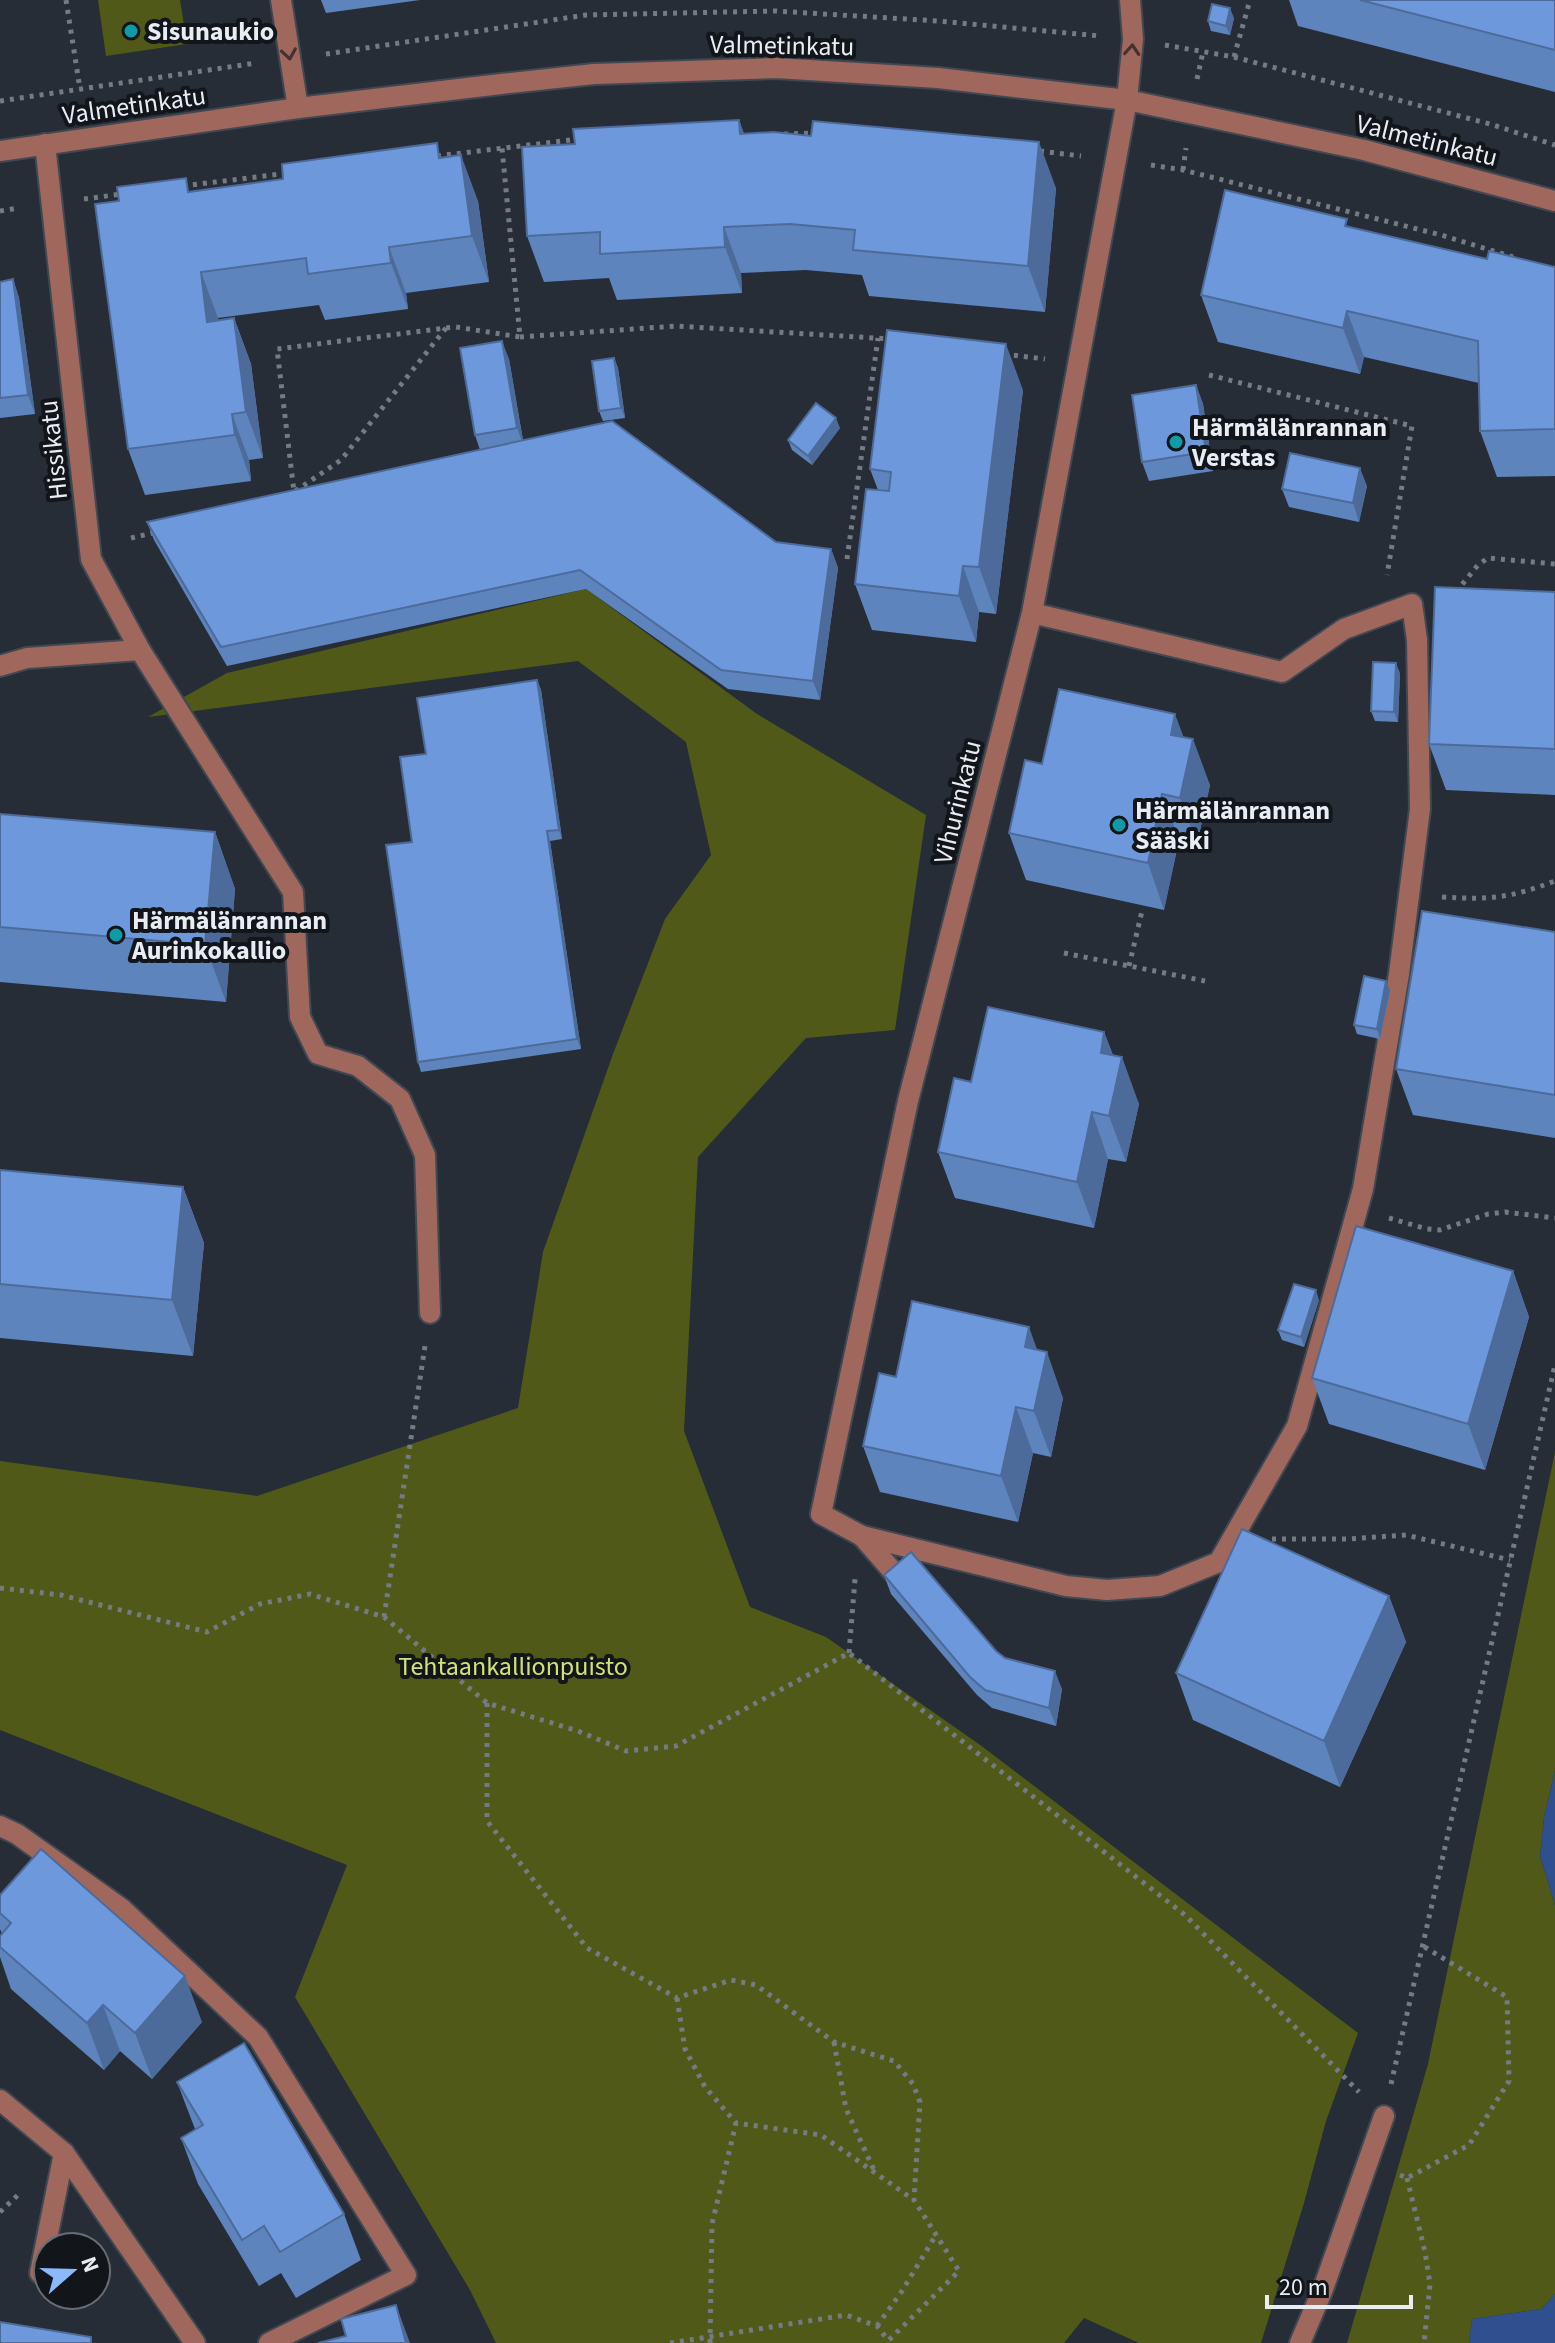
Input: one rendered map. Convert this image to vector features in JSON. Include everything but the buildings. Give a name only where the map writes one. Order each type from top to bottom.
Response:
[{"type":"street","points":[[281,0],[298,108]]},
{"type":"street","name":"Vihurinkatu","points":[[862,1536],[821,1514],[908,1101],[1032,613],[1127,100],[1133,39],[1130,0]]},
{"type":"street","name":"Valmetinkatu","points":[[0,151],[298,108],[594,74],[776,68],[938,78],[1127,100],[1364,150],[1555,201]]},
{"type":"street","name":"Hissikatu","points":[[45,144],[91,559],[140,650],[293,892],[300,1017],[318,1054],[358,1066],[400,1099],[425,1155],[430,1313]]},
{"type":"street","points":[[862,1536],[1066,1586],[1107,1590],[1160,1586],[1219,1562],[1297,1426],[1359,1205],[1399,974],[1420,809],[1417,640],[1412,604],[1344,629],[1282,672],[1032,613]]},
{"type":"street","points":[[0,666],[27,658],[140,650]]},
{"type":"street","points":[[862,1536],[903,1583]]},
{"type":"street","points":[[0,1826],[17,1834],[122,1909],[258,2037],[406,2275],[269,2343]]},
{"type":"street","points":[[0,2100],[64,2153],[195,2343]]},
{"type":"street","points":[[1300,2343],[1323,2289],[1385,2110]]},
{"type":"street","points":[[48,2231],[64,2153]]},
{"type":"path","points":[[66,0],[80,89]]},
{"type":"path","points":[[1234,57],[1250,0]]},
{"type":"path","points":[[771,134],[832,134]]},
{"type":"path","points":[[425,157],[589,138]]},
{"type":"path","points":[[502,148],[520,337]]},
{"type":"path","points":[[1028,150],[1183,170],[1441,235],[1526,261]]},
{"type":"path","points":[[177,187],[301,172]]},
{"type":"path","points":[[0,211],[130,193]]},
{"type":"path","points":[[294,492],[277,349],[456,327],[520,337],[676,326],[893,340]]},
{"type":"path","points":[[281,500],[341,460],[446,328]]},
{"type":"path","points":[[847,559],[878,338]]},
{"type":"path","points":[[1001,354],[1047,360]]},
{"type":"path","points":[[1209,375],[1412,426],[1381,616]]},
{"type":"path","points":[[131,538],[162,531]]},
{"type":"path","points":[[1414,615],[1433,610],[1451,598],[1478,565],[1488,558],[1555,564]]},
{"type":"path","points":[[1409,893],[1487,900],[1555,881]]},
{"type":"path","points":[[1129,966],[1142,911]]},
{"type":"path","points":[[1064,953],[1205,981]]},
{"type":"path","points":[[1359,1205],[1398,1221],[1440,1230],[1488,1214],[1505,1212],[1555,1218]]},
{"type":"path","points":[[384,1617],[430,1313]]},
{"type":"path","points":[[849,1653],[1185,1915],[1360,2093],[1385,2110],[1555,1365]]},
{"type":"path","points":[[1235,1535],[1271,1539],[1406,1535],[1511,1560]]},
{"type":"path","points":[[849,1653],[851,1600],[862,1536]]},
{"type":"path","points":[[0,1588],[61,1595],[207,1632],[260,1604],[310,1594],[384,1617],[487,1703],[578,1731],[626,1751],[676,1746],[849,1653]]},
{"type":"path","points":[[487,1703],[487,1821],[587,1948],[677,1998],[731,1980],[756,1985],[834,2042],[894,2061],[913,2084],[920,2102],[914,2200]]},
{"type":"path","points":[[1423,1946],[1507,1997],[1509,2081],[1469,2145],[1407,2178],[1430,2284],[1424,2343]]},
{"type":"path","points":[[670,2343],[846,2315],[877,2326],[887,2342],[959,2271],[914,2200],[821,2135],[736,2123],[705,2087],[685,2049],[677,1998]]},
{"type":"path","points":[[834,2042],[846,2109],[874,2171]]},
{"type":"path","points":[[710,2339],[712,2224],[736,2123]]},
{"type":"path","points":[[877,2326],[936,2235]]},
{"type":"green space","points":[[98,0],[180,0],[187,44],[106,56]]},
{"type":"green space","name":"Tehtaankallionpuisto","points":[[586,589],[757,714],[926,815],[895,1030],[806,1038],[698,1157],[684,1431],[750,1607],[826,1637],[983,1747],[1358,2033],[1326,2121],[1261,2343],[1139,2343],[1084,2318],[1064,2343],[496,2343],[470,2290],[295,1997],[347,1865],[0,1730],[0,1461],[257,1496],[518,1408],[543,1252],[665,919],[711,855],[686,742],[578,661],[148,717],[227,673]]},
{"type":"green space","points":[[1555,1452],[1555,1770],[1544,1818],[1540,1856],[1555,1905],[1555,2294],[1541,2309],[1472,2319],[1469,2343],[1347,2343],[1428,2064]]},
{"type":"water","points":[[1555,1770],[1555,1905],[1540,1856],[1544,1818]]},
{"type":"water","points":[[1555,2294],[1555,2343],[1469,2343],[1472,2319],[1541,2309]]},
{"type":"place","name":"Sisunaukio","points":[[131,31]]},
{"type":"place","name":"Härmälänrannan Verstas","points":[[1176,442]]},
{"type":"place","name":"Härmälänrannan Sääski","points":[[1119,825]]},
{"type":"place","name":"Härmälänrannan Aurinkokallio","points":[[116,935]]}]
